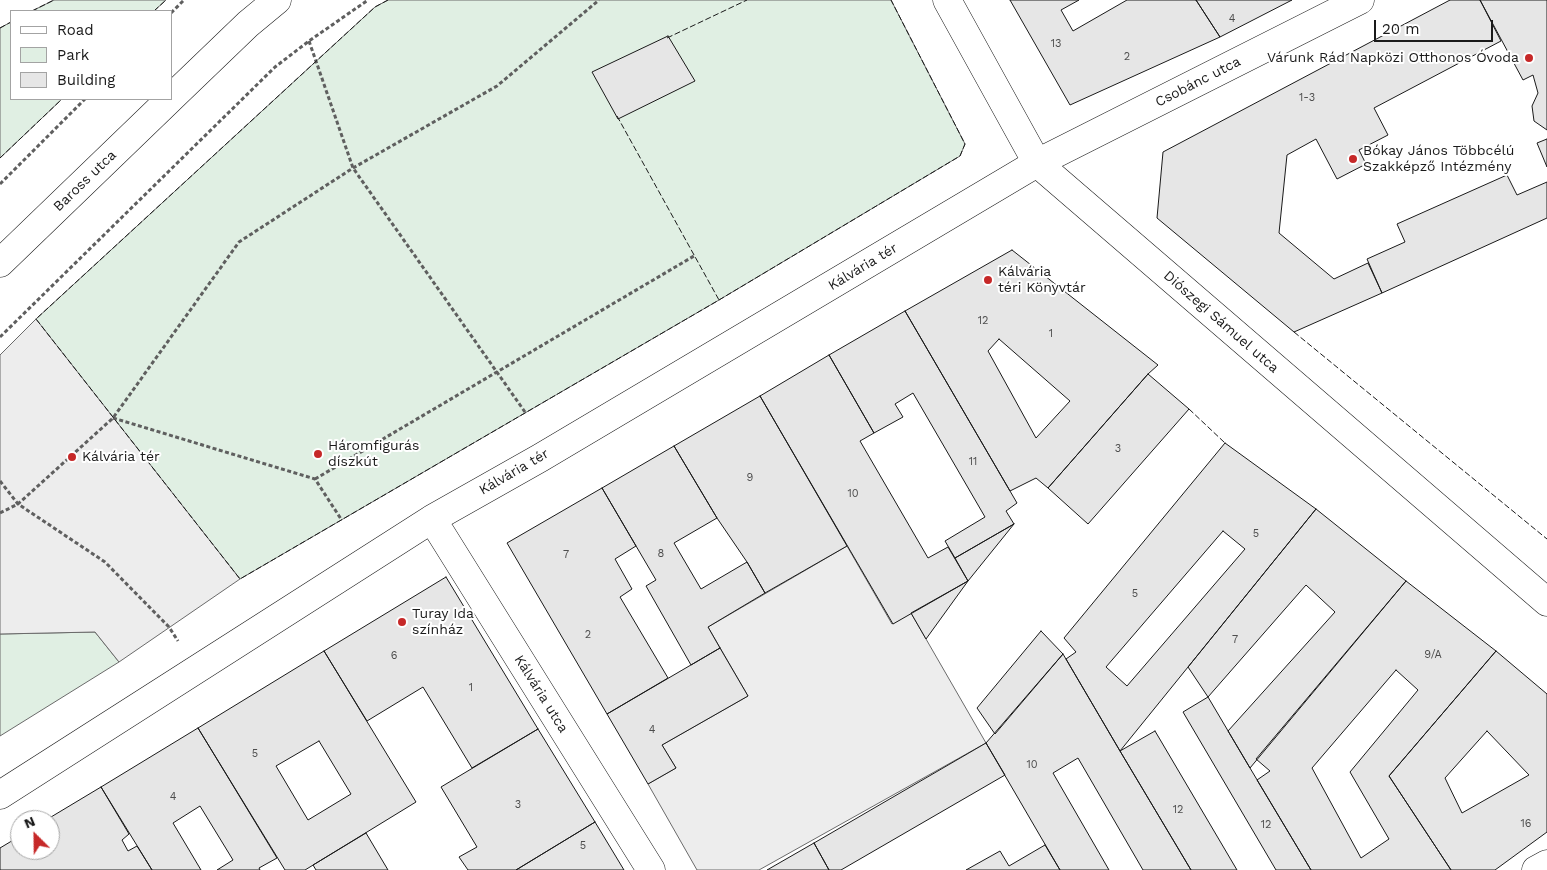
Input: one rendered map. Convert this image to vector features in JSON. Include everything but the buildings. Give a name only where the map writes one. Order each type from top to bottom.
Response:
[{"type":"street","name":"Baross utca","points":[[172,97],[248,24],[277,0]]},
{"type":"street","name":"Diószegi Sámuel utca","points":[[947,0],[1037,164],[1547,602]]},
{"type":"street","name":"Csobánc utca","points":[[1037,164],[1360,0]]},
{"type":"street","name":"Baross utca","points":[[0,263],[169,100]]},
{"type":"street","name":"Kálvária tér","points":[[0,795],[432,519],[540,458],[1037,164]]},
{"type":"street","name":"Kálvária utca","points":[[432,519],[651,870]]},
{"type":"street","points":[[1536,870],[1547,864]]},
{"type":"path","points":[[172,12],[184,0]]},
{"type":"path","points":[[0,337],[275,67],[368,0]]},
{"type":"path","points":[[0,513],[18,504],[113,418],[240,242],[353,168],[497,86],[599,0]]},
{"type":"path","points":[[309,41],[353,168],[525,412]]},
{"type":"path","points":[[0,184],[85,100]]},
{"type":"path","points":[[315,479],[694,256]]},
{"type":"path","points":[[113,418],[315,479],[341,520]]},
{"type":"path","points":[[0,481],[18,504],[105,562],[169,627],[198,669]]},
{"type":"green space","points":[[54,0],[166,0],[155,10],[34,10]]},
{"type":"green space","name":"Kálvária tér","points":[[388,0],[891,0],[965,144],[960,156],[719,300],[240,579],[174,496],[54,405],[36,319],[375,7]]},
{"type":"green space","points":[[10,23],[10,100],[61,100],[0,158],[0,28]]},
{"type":"green space","points":[[95,632],[119,662],[0,736],[0,634]]},
{"type":"shaded area","name":"Kálvária tér","points":[[36,319],[240,579],[119,662],[95,632],[0,634],[0,355]]},
{"type":"shaded area","points":[[847,546],[892,624],[911,613],[986,743],[759,870],[697,870],[648,784],[676,768],[662,745],[748,696],[708,627]]},
{"type":"fence","points":[[34,10],[54,0]]},
{"type":"fence","points":[[155,10],[166,0]]},
{"type":"fence","points":[[388,0],[375,7],[36,319],[240,579],[719,300],[960,156],[965,144],[891,0]]},
{"type":"fence","points":[[667,38],[747,0]]},
{"type":"fence","points":[[0,28],[10,23]]},
{"type":"fence","points":[[0,158],[61,100]]},
{"type":"fence","points":[[617,116],[719,300]]},
{"type":"fence","points":[[1294,332],[1547,539]]},
{"type":"fence","points":[[1189,409],[1225,443]]},
{"type":"place","name":"Várunk Rád Napközi Otthonos Óvoda","points":[[1529,58]]},
{"type":"place","name":"Bókay János Többcélú Szakképző Intézmény","points":[[1353,159]]},
{"type":"place","name":"Kálvária téri Könyvtár","points":[[988,280]]},
{"type":"place","name":"Háromfigurás díszkút","points":[[318,454]]},
{"type":"place","name":"Kálvária tér","points":[[72,457]]},
{"type":"place","name":"Turay Ida színház","points":[[402,622]]}]
